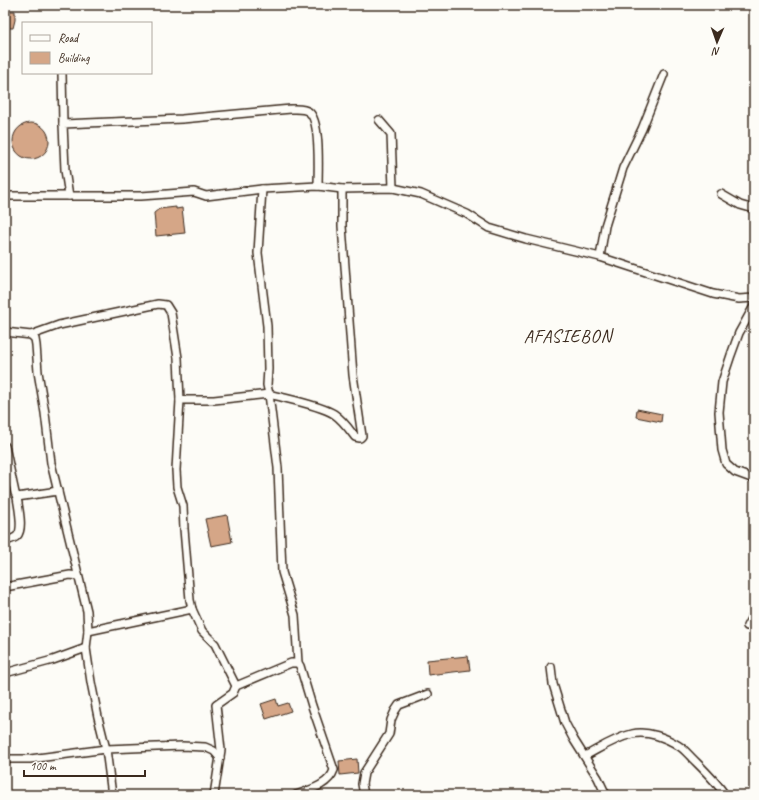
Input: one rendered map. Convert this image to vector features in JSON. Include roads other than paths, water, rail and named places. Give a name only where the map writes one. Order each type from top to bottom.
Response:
[{"type":"street","points":[[62,74],[65,170],[69,196]]},
{"type":"street","points":[[600,257],[605,226],[623,168],[642,129],[664,74]]},
{"type":"street","points":[[63,124],[182,119],[302,109],[310,112],[315,120],[318,142],[318,186]]},
{"type":"street","points":[[379,120],[390,134],[393,188]]},
{"type":"street","points":[[5,196],[141,196],[194,192],[206,196],[262,189],[318,186],[342,189],[393,188],[421,194],[467,214],[489,228],[526,239],[600,257],[713,294],[739,299],[754,298]]},
{"type":"street","points":[[262,189],[258,253],[266,326],[268,369],[267,384],[278,468],[282,572],[295,615],[298,663],[334,770],[329,779],[324,783],[296,795]]},
{"type":"street","points":[[180,400],[214,400],[269,394],[323,408],[344,421],[355,437],[360,438],[362,436],[353,375],[342,232],[342,189]]},
{"type":"street","points":[[721,194],[740,205],[754,209]]},
{"type":"street","points":[[5,332],[31,335],[66,324],[158,304],[166,305],[171,313],[178,358],[180,400],[176,470],[177,487],[183,506],[187,575],[192,609],[202,631],[213,640],[236,686]]},
{"type":"street","points":[[754,306],[739,333],[722,382],[719,412],[722,450],[726,464],[735,472],[754,479]]},
{"type":"street","points":[[31,335],[35,339],[36,345],[38,372],[52,463],[87,611],[88,631],[86,648],[91,682],[106,749],[112,795]]},
{"type":"street","points":[[5,450],[17,497],[21,528],[17,537],[5,541]]},
{"type":"street","points":[[17,497],[58,491]]},
{"type":"street","points":[[5,587],[70,575],[78,576]]},
{"type":"street","points":[[88,631],[192,609]]},
{"type":"street","points":[[746,626],[754,613]]},
{"type":"street","points":[[5,673],[53,660],[86,648]]},
{"type":"street","points":[[214,795],[221,750],[216,705],[233,692],[236,686],[291,663],[298,663]]},
{"type":"street","points":[[551,666],[553,684],[565,723],[606,795]]},
{"type":"street","points":[[364,795],[362,784],[364,773],[389,734],[391,720],[395,711],[399,705],[428,694]]},
{"type":"street","points":[[585,756],[611,742],[632,734],[641,733],[653,735],[680,746],[717,783],[725,795]]},
{"type":"street","points":[[5,759],[30,759],[106,749],[182,746],[205,747],[214,751],[220,758]]},
{"type":"district","name":"AFASIEBON","points":[[568,336]]}]
